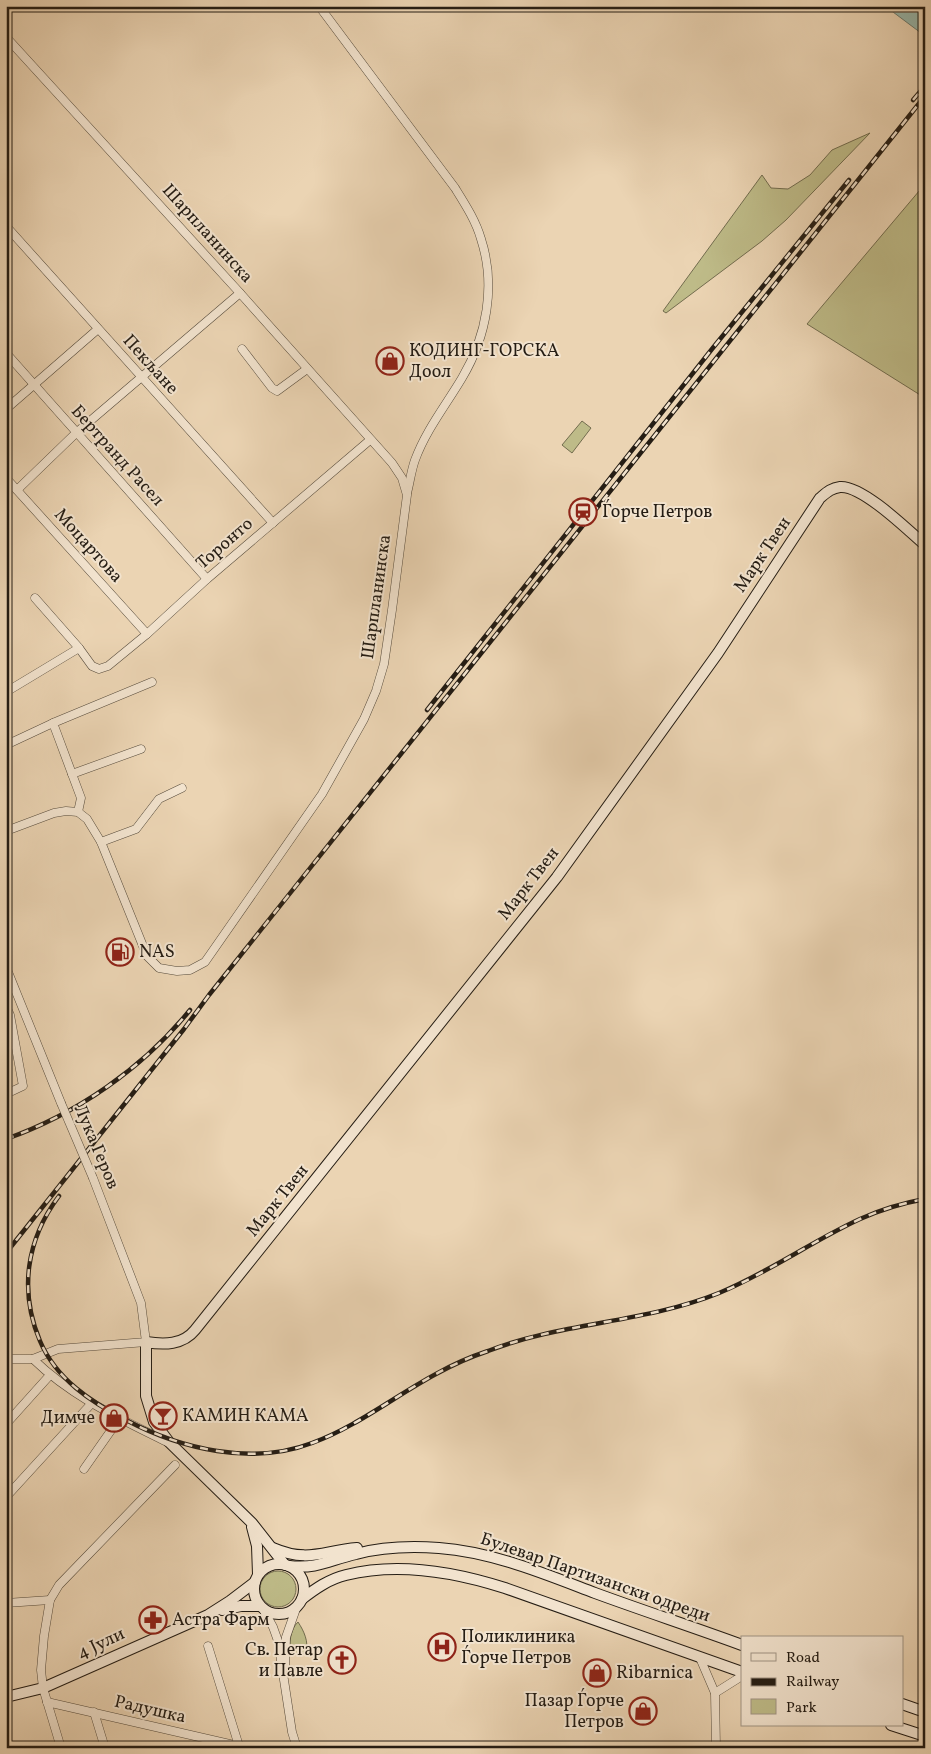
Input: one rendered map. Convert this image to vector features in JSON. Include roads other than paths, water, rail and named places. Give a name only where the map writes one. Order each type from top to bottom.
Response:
[{"type":"street","points":[[319,6],[455,188],[481,238],[486,261],[489,283],[488,302],[480,340],[463,377],[423,442],[412,469],[407,496]]},
{"type":"street","name":"Шарпланинска","points":[[6,37],[240,292],[398,470],[407,496],[388,638],[380,678],[368,712],[322,794],[205,962],[190,970],[177,971],[160,968],[146,956],[101,842],[87,819],[78,812]]},
{"type":"street","name":"Пекљане","points":[[6,226],[273,523]]},
{"type":"street","points":[[17,490],[76,434],[240,292]]},
{"type":"street","points":[[6,409],[98,329]]},
{"type":"street","points":[[242,349],[272,388],[277,391],[307,369]]},
{"type":"street","name":"Бертранд Расел","points":[[6,353],[35,384],[76,434],[207,579]]},
{"type":"street","name":"Торонто","points":[[79,648],[92,666],[99,669],[108,666],[370,440]]},
{"type":"street","name":"Моцартова","points":[[6,478],[147,634]]},
{"type":"street","name":"Марк Твен","points":[[146,1342],[170,1344],[189,1338],[214,1307],[557,877],[718,653],[820,498],[827,491],[839,487],[849,488],[862,494],[903,525],[925,545]]},
{"type":"street","points":[[6,692],[79,648],[35,598]]},
{"type":"street","points":[[6,745],[53,723],[152,682]]},
{"type":"street","points":[[6,831],[54,813],[78,812],[81,798],[53,723]]},
{"type":"street","points":[[72,774],[142,749]]},
{"type":"street","points":[[101,842],[136,830],[159,799],[182,788]]},
{"type":"street","name":"Лука Геров","points":[[6,967],[93,1178],[141,1303],[146,1342],[146,1396],[154,1422],[169,1442],[243,1513],[287,1566]]},
{"type":"street","points":[[6,1006],[10,1015],[23,1086],[6,1094]]},
{"type":"street","points":[[6,1359],[33,1359],[58,1349],[146,1342]]},
{"type":"street","points":[[33,1359],[50,1375],[90,1404],[169,1442]]},
{"type":"street","points":[[6,1424],[50,1375]]},
{"type":"street","points":[[6,1497],[90,1404]]},
{"type":"street","points":[[84,1469],[119,1419]]},
{"type":"street","points":[[61,1748],[43,1688],[42,1661],[50,1600],[59,1585],[175,1465]]},
{"type":"street","name":"Лука Геров","points":[[243,1513],[255,1535],[256,1578]]},
{"type":"street","points":[[272,1547],[285,1553],[304,1556],[350,1549],[373,1550]]},
{"type":"street","name":"Булевар Партизански одреди","points":[[287,1566],[318,1566],[346,1556],[373,1550],[428,1548],[474,1553],[549,1576],[741,1645]]},
{"type":"street","points":[[284,1674],[286,1636],[304,1590],[302,1580],[297,1572],[287,1566],[270,1566],[256,1578],[254,1595],[273,1627],[278,1641],[292,1732],[297,1748]]},
{"type":"street","points":[[262,1608],[275,1614],[291,1611],[318,1587],[346,1575],[385,1570],[445,1573],[476,1579],[505,1588],[741,1674]]},
{"type":"street","name":"4 Јули","points":[[208,1615],[230,1601],[256,1578]]},
{"type":"street","points":[[6,1603],[50,1600]]},
{"type":"street","name":"4 Јули","points":[[6,1697],[43,1688],[208,1615],[237,1606],[262,1608]]},
{"type":"street","points":[[208,1646],[243,1747]]},
{"type":"street","points":[[700,1658],[715,1693],[716,1748]]},
{"type":"street","points":[[715,1693],[741,1675]]},
{"type":"street","points":[[6,1692],[18,1695]]},
{"type":"street","name":"Радушка","points":[[47,1702],[243,1747]]},
{"type":"street","points":[[904,1705],[925,1712]]},
{"type":"street","points":[[94,1712],[105,1748]]},
{"type":"street","points":[[895,1726],[924,1736]]},
{"type":"waterway","points":[[921,6],[925,9]]},
{"type":"railway","points":[[913,100],[925,86]]},
{"type":"railway","points":[[6,1253],[209,995],[925,96]]},
{"type":"railway","points":[[427,710],[712,349],[849,180]]},
{"type":"railway","points":[[6,1139],[58,1116],[107,1087],[151,1051],[190,1010]]},
{"type":"railway","points":[[59,1196],[39,1230],[29,1266],[28,1285],[33,1322],[40,1341],[55,1367],[88,1397],[113,1413],[147,1430],[193,1446],[241,1453],[289,1450],[312,1443],[344,1429],[448,1367],[516,1341],[662,1311],[719,1293],[755,1276],[860,1219],[892,1207],[925,1199]]},
{"type":"place","name":"КОДИНГ-ГОРСКА Доол","points":[[390,361]]},
{"type":"place","name":"Ѓорче Петров","points":[[583,512]]},
{"type":"place","name":"NAS","points":[[120,952]]},
{"type":"place","name":"КАМИН КАМА","points":[[163,1416]]},
{"type":"place","name":"Димче","points":[[114,1418]]},
{"type":"place","name":"Астра Фарм","points":[[153,1620]]},
{"type":"place","name":"Поликлиника Ѓорче Петров","points":[[442,1647]]},
{"type":"place","name":"Св. Петар и Павле","points":[[342,1660]]},
{"type":"place","name":"Ribarnica","points":[[597,1673]]},
{"type":"place","name":"Пазар Ѓорче Петров","points":[[643,1711]]}]
